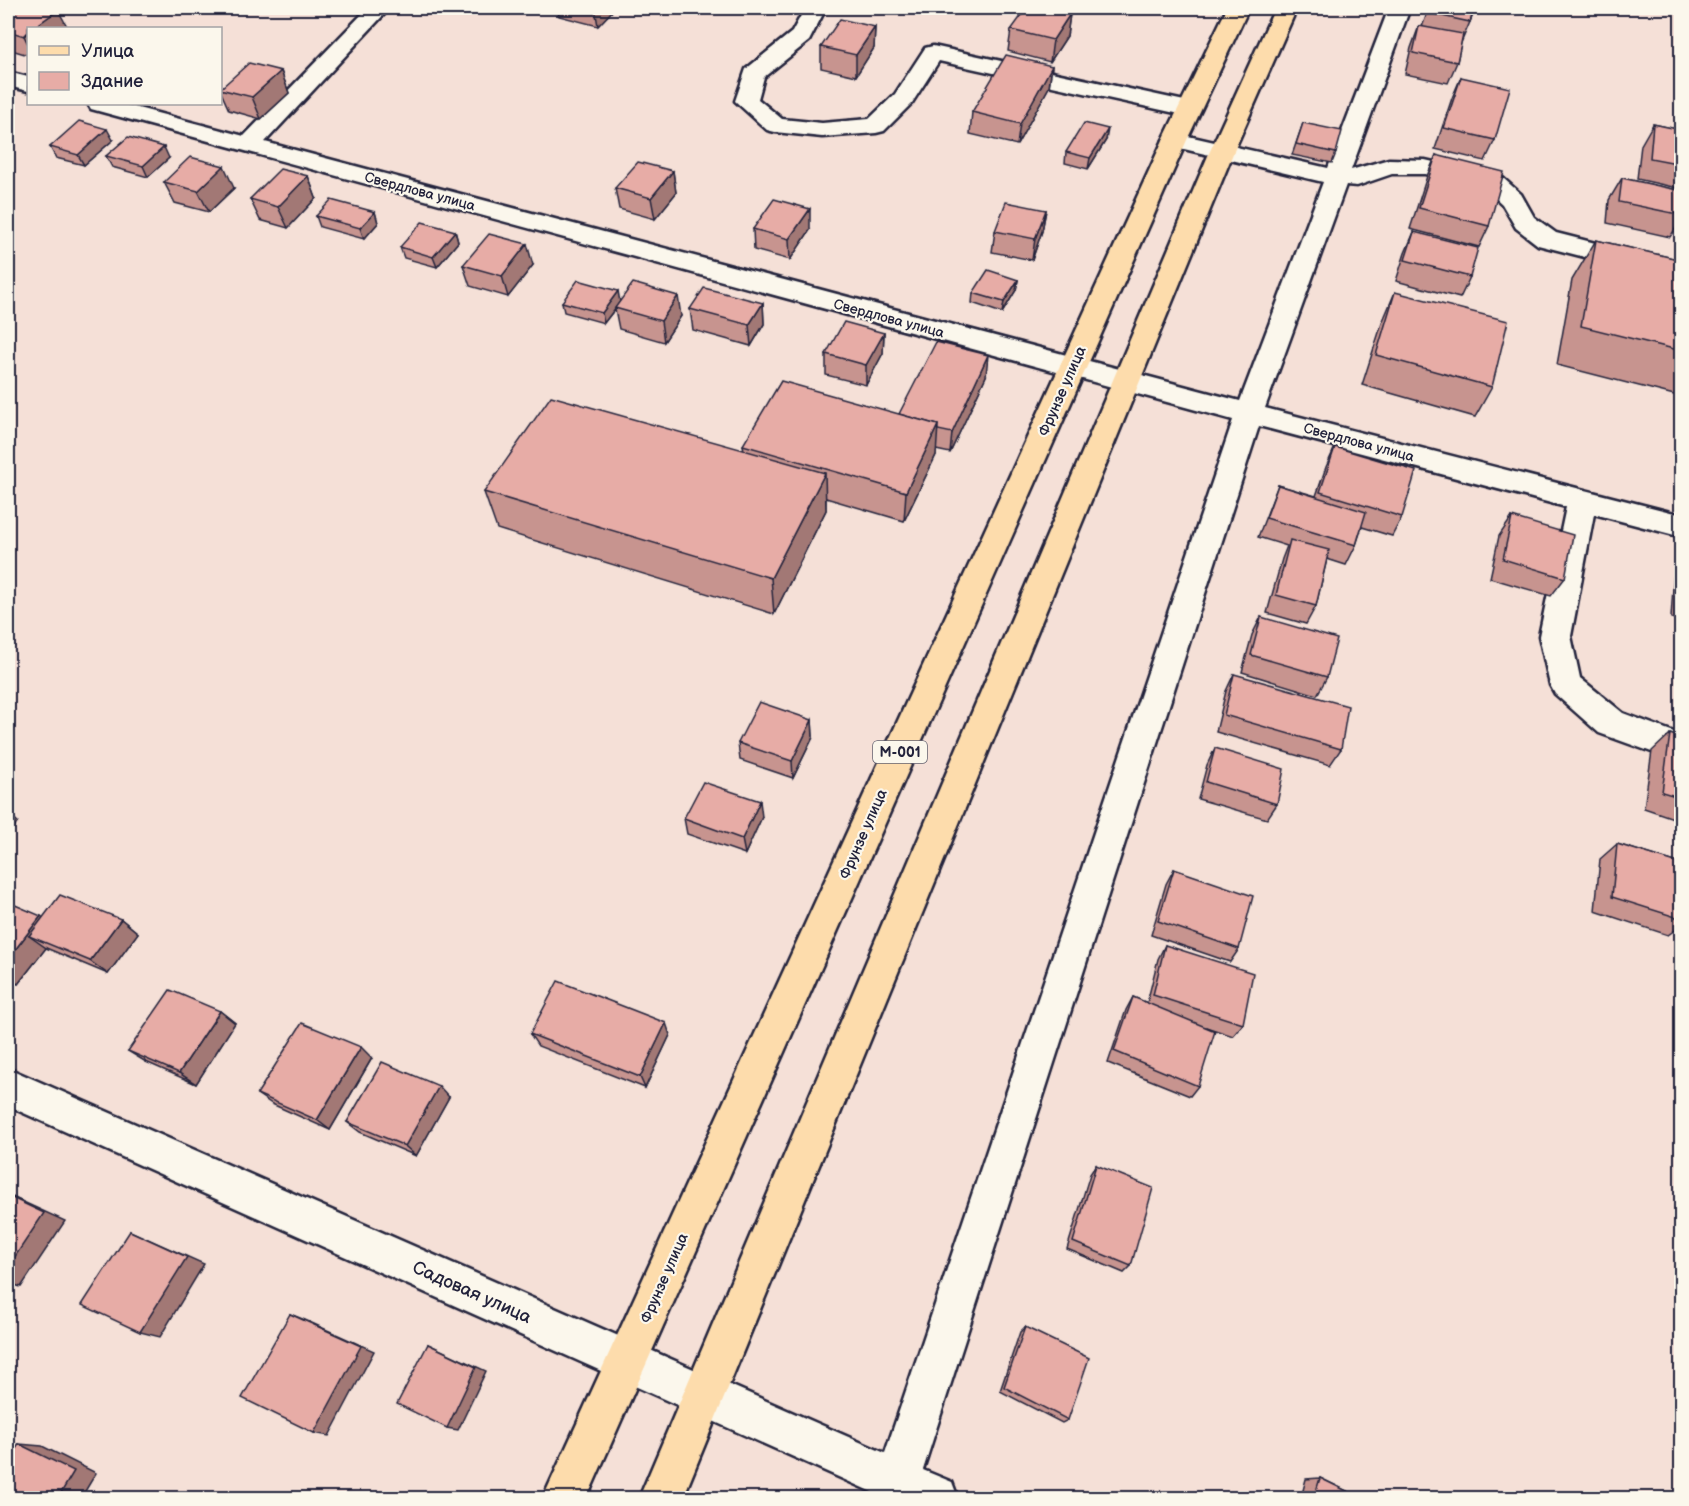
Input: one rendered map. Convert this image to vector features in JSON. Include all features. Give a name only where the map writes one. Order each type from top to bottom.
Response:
[{"type":"main road","name":"Фрунзе улица","points":[[565,1498],[1072,367],[1189,109],[1238,8]]},
{"type":"main road","points":[[661,1498],[1222,151],[1286,8]]},
{"type":"street","points":[[250,144],[379,8]]},
{"type":"street","points":[[815,8],[801,36],[754,74],[746,101],[775,125],[822,130],[876,126],[904,98],[933,53],[1189,109]]},
{"type":"street","points":[[895,1490],[1249,413],[1334,177],[1399,8]]},
{"type":"street","points":[[8,79],[27,84]]},
{"type":"street","name":"Свердлова улица","points":[[103,105],[1126,382],[1682,526]]},
{"type":"street","points":[[1175,140],[1334,177],[1358,178],[1389,166],[1425,167],[1494,183],[1512,199],[1525,222],[1547,239],[1682,274]]},
{"type":"street","points":[[1582,500],[1555,636],[1566,685],[1611,723],[1682,749]]},
{"type":"street","name":"Садовая улица","points":[[8,1087],[705,1394],[895,1490],[936,1498]]},
{"type":"building","points":[[21,8],[58,10],[34,27],[27,27],[27,33],[24,36],[8,31],[8,17]]},
{"type":"building","points":[[1027,8],[1043,8],[1070,14],[1053,40],[1011,30]]},
{"type":"building","points":[[1430,8],[1474,8],[1470,22],[1428,13]]},
{"type":"building","points":[[840,19],[875,27],[856,55],[821,47]]},
{"type":"building","points":[[1419,26],[1463,34],[1457,62],[1413,53]]},
{"type":"building","points":[[1006,55],[1052,66],[1020,124],[972,112]]},
{"type":"building","points":[[249,63],[281,71],[252,97],[222,90]]},
{"type":"building","points":[[1461,77],[1510,88],[1495,140],[1444,128]]},
{"type":"building","points":[[79,121],[107,129],[78,155],[50,147]]},
{"type":"building","points":[[1084,123],[1108,129],[1090,158],[1066,152]]},
{"type":"building","points":[[1303,123],[1342,131],[1336,153],[1296,144]]},
{"type":"building","points":[[1653,124],[1682,130],[1682,164],[1650,158]]},
{"type":"building","points":[[128,137],[164,147],[143,166],[106,156]]},
{"type":"building","points":[[1436,155],[1504,172],[1489,226],[1419,208]]},
{"type":"building","points":[[190,157],[224,166],[198,191],[164,182]]},
{"type":"building","points":[[638,162],[673,171],[651,198],[615,188]]},
{"type":"building","points":[[280,169],[308,176],[278,207],[250,199]]},
{"type":"building","points":[[1622,178],[1682,191],[1682,215],[1619,202]]},
{"type":"building","points":[[774,199],[810,209],[789,239],[753,229]]},
{"type":"building","points":[[331,200],[375,212],[360,228],[316,216]]},
{"type":"building","points":[[1006,202],[1046,210],[1035,239],[995,231]]},
{"type":"building","points":[[422,222],[455,231],[433,257],[400,247]]},
{"type":"building","points":[[1414,232],[1478,248],[1470,277],[1405,260]]},
{"type":"building","points":[[489,234],[527,244],[502,276],[463,265]]},
{"type":"building","points":[[1596,240],[1682,260],[1682,351],[1581,326]]},
{"type":"building","points":[[988,270],[1018,280],[1004,302],[973,293]]},
{"type":"building","points":[[578,280],[618,291],[602,313],[562,302]]},
{"type":"building","points":[[633,283],[678,296],[661,321],[615,308]]},
{"type":"building","points":[[704,288],[763,303],[749,325],[690,309]]},
{"type":"building","points":[[1395,292],[1508,321],[1492,387],[1376,355]]},
{"type":"building","points":[[844,322],[884,333],[866,365],[826,354]]},
{"type":"building","points":[[936,342],[988,355],[952,433],[938,430],[938,425],[899,414]]},
{"type":"building","points":[[781,381],[938,425],[906,492],[743,445]]},
{"type":"building","points":[[551,396],[825,473],[771,578],[484,492]]},
{"type":"building","points":[[1335,447],[1416,471],[1402,517],[1320,492]]},
{"type":"building","points":[[1278,485],[1366,512],[1356,545],[1266,518]]},
{"type":"building","points":[[1512,517],[1573,535],[1565,578],[1503,559]]},
{"type":"building","points":[[1290,540],[1329,550],[1316,606],[1276,595]]},
{"type":"building","points":[[1261,617],[1337,639],[1327,677],[1251,655]]},
{"type":"building","points":[[1234,674],[1348,706],[1341,749],[1224,715]]},
{"type":"building","points":[[759,702],[812,720],[792,761],[738,743]]},
{"type":"building","points":[[1670,734],[1682,738],[1682,798],[1662,792]]},
{"type":"building","points":[[1215,748],[1284,769],[1277,804],[1206,782]]},
{"type":"building","points":[[703,782],[760,801],[742,839],[684,818]]},
{"type":"building","points":[[1617,844],[1682,864],[1682,919],[1612,897]]},
{"type":"building","points":[[1174,869],[1253,896],[1239,949],[1158,921]]},
{"type":"building","points":[[60,895],[121,919],[90,961],[29,936]]},
{"type":"building","points":[[8,902],[41,916],[8,959]]},
{"type":"building","points":[[1165,945],[1253,973],[1243,1024],[1153,995]]},
{"type":"building","points":[[558,981],[666,1023],[640,1077],[530,1034]]},
{"type":"building","points":[[170,990],[220,1011],[179,1073],[128,1051]]},
{"type":"building","points":[[1133,997],[1215,1031],[1198,1086],[1114,1051]]},
{"type":"building","points":[[302,1023],[361,1047],[317,1120],[257,1094]]},
{"type":"building","points":[[382,1062],[439,1086],[405,1146],[347,1122]]},
{"type":"building","points":[[1096,1165],[1153,1188],[1131,1266],[1073,1242]]},
{"type":"building","points":[[8,1196],[44,1213],[8,1267]]},
{"type":"building","points":[[130,1231],[187,1257],[140,1332],[82,1305]]},
{"type":"building","points":[[290,1314],[361,1346],[314,1433],[242,1398]]},
{"type":"building","points":[[1025,1327],[1089,1358],[1068,1420],[1004,1387]]},
{"type":"building","points":[[428,1344],[476,1367],[447,1428],[397,1404]]},
{"type":"building","points":[[19,1444],[74,1471],[58,1498],[8,1498],[8,1462]]},
{"type":"building","points":[[1320,1478],[1361,1498],[1314,1498]]}]
